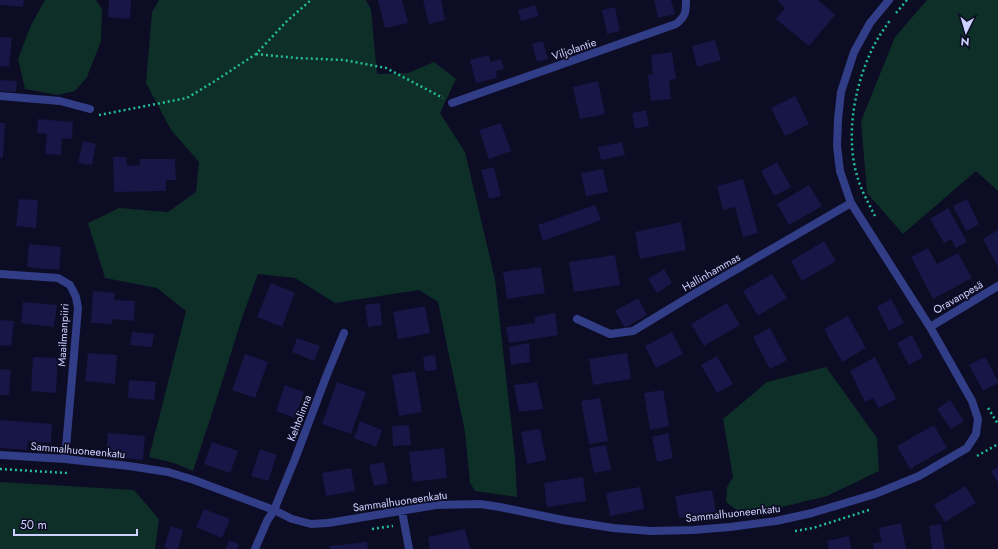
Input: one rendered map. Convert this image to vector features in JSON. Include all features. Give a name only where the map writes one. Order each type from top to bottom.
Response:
[{"type":"street","name":"Viljolantie","points":[[452,103],[676,24],[684,18],[686,0]]},
{"type":"street","name":"Sammalhuoneenkatu","points":[[0,455],[65,459],[168,472],[194,480],[274,510],[292,519],[311,524],[335,522],[436,505],[480,504],[613,528],[651,531],[693,530],[776,521],[812,513],[875,494],[919,476],[954,457],[967,448],[976,434],[978,419],[972,401],[930,327],[851,203],[840,171],[837,146],[841,92],[854,52],[870,23],[889,0]]},
{"type":"street","points":[[0,96],[60,101],[90,109]]},
{"type":"street","name":"Hallinhammas","points":[[577,319],[610,334],[633,331],[851,203]]},
{"type":"street","name":"Maailmanpiiri","points":[[0,274],[58,278],[70,285],[76,296],[78,308],[65,459]]},
{"type":"street","name":"Oravanpesä","points":[[930,327],[998,286]]},
{"type":"street","name":"Kehtolinna","points":[[255,549],[267,521],[274,510],[344,333]]},
{"type":"street","points":[[402,511],[409,549]]},
{"type":"path","points":[[90,109],[100,115],[187,98],[256,54],[287,21],[311,0]]},
{"type":"path","points":[[879,221],[858,180],[854,163],[851,141],[855,100],[862,74],[877,40],[891,19],[907,0]]},
{"type":"path","points":[[256,54],[297,58],[344,60],[386,68],[452,103]]},
{"type":"green space","points":[[45,0],[96,0],[102,9],[101,41],[87,77],[75,91],[57,95],[25,89],[18,59],[31,25]]},
{"type":"green space","points":[[159,0],[366,0],[371,10],[377,74],[408,73],[434,62],[456,79],[440,113],[465,152],[495,279],[515,457],[517,497],[475,491],[470,483],[465,432],[438,302],[419,290],[335,303],[295,278],[258,274],[242,318],[193,471],[174,463],[149,457],[186,311],[157,288],[105,278],[88,223],[119,208],[168,212],[196,192],[199,162],[171,130],[146,83],[152,12]]},
{"type":"green space","points":[[927,0],[998,0],[998,191],[976,171],[903,234],[867,193],[861,121],[895,37]]},
{"type":"green space","points":[[826,367],[877,438],[879,471],[827,496],[774,509],[738,511],[726,502],[727,487],[733,477],[723,419],[767,382]]},
{"type":"green space","points":[[0,482],[134,490],[159,519],[155,549],[0,549]]},
{"type":"building","points":[[0,0],[24,0],[23,7],[0,5]]},
{"type":"building","points":[[109,0],[131,0],[130,19],[108,17]]},
{"type":"building","points":[[378,0],[402,0],[408,23],[385,28]]},
{"type":"building","points":[[423,0],[441,0],[445,20],[429,24]]},
{"type":"building","points":[[654,0],[671,0],[675,14],[658,18]]},
{"type":"building","points":[[779,0],[818,0],[835,15],[809,46],[776,19],[785,8],[778,2]]},
{"type":"building","points":[[535,5],[539,16],[521,21],[518,10]]},
{"type":"building","points":[[615,7],[620,31],[607,34],[602,10]]},
{"type":"building","points":[[0,37],[12,38],[9,67],[0,66]]},
{"type":"building","points":[[715,40],[721,60],[697,67],[692,46]]},
{"type":"building","points":[[543,41],[548,59],[537,62],[532,44]]},
{"type":"building","points":[[672,52],[676,79],[669,80],[671,99],[651,101],[648,75],[653,74],[651,55]]},
{"type":"building","points":[[489,55],[491,62],[501,59],[504,69],[496,71],[497,78],[476,83],[470,60]]},
{"type":"building","points":[[0,80],[17,81],[16,92],[0,91]]},
{"type":"building","points":[[598,81],[605,114],[580,119],[573,87]]},
{"type":"building","points":[[795,96],[809,124],[785,136],[771,108]]},
{"type":"building","points":[[646,110],[649,126],[635,129],[632,113]]},
{"type":"building","points":[[38,119],[73,122],[72,139],[62,138],[61,155],[45,154],[47,134],[37,133]]},
{"type":"building","points":[[0,123],[5,123],[3,158],[0,158]]},
{"type":"building","points":[[501,123],[511,151],[489,159],[479,130]]},
{"type":"building","points":[[83,141],[96,144],[92,165],[78,163]]},
{"type":"building","points":[[622,142],[625,155],[601,160],[598,147]]},
{"type":"building","points":[[113,157],[126,157],[127,166],[140,165],[140,159],[175,159],[176,180],[166,180],[166,191],[114,192]]},
{"type":"building","points":[[777,162],[791,187],[774,196],[761,171]]},
{"type":"building","points":[[494,167],[501,196],[489,199],[481,170]]},
{"type":"building","points":[[603,169],[608,192],[586,196],[581,173]]},
{"type":"building","points":[[743,179],[758,233],[743,237],[735,207],[723,210],[717,186]]},
{"type":"building","points":[[809,185],[822,206],[789,225],[777,204]]},
{"type":"building","points":[[19,199],[38,200],[36,228],[16,226]]},
{"type":"building","points":[[967,199],[979,224],[966,231],[953,206]]},
{"type":"building","points":[[595,205],[601,220],[543,241],[538,225]]},
{"type":"building","points":[[948,208],[967,242],[956,248],[951,239],[944,243],[930,219]]},
{"type":"building","points":[[681,222],[686,250],[640,259],[635,232]]},
{"type":"building","points":[[998,230],[998,267],[983,239]]},
{"type":"building","points":[[824,241],[836,261],[802,281],[791,261]]},
{"type":"building","points":[[29,244],[61,247],[59,270],[27,267]]},
{"type":"building","points":[[928,248],[937,264],[958,253],[972,278],[933,299],[911,257]]},
{"type":"building","points":[[615,255],[620,285],[574,292],[569,262]]},
{"type":"building","points":[[541,267],[545,293],[507,299],[503,272]]},
{"type":"building","points":[[664,269],[672,283],[657,293],[648,279]]},
{"type":"building","points":[[772,274],[787,298],[758,316],[743,291]]},
{"type":"building","points":[[271,283],[295,293],[282,327],[257,317]]},
{"type":"building","points":[[93,291],[115,293],[114,300],[135,301],[134,321],[112,319],[112,324],[91,323]]},
{"type":"building","points":[[638,298],[647,315],[625,328],[615,311]]},
{"type":"building","points":[[891,299],[904,323],[889,331],[877,307]]},
{"type":"building","points":[[23,302],[57,305],[54,327],[21,323]]},
{"type":"building","points":[[380,303],[382,325],[368,327],[365,305]]},
{"type":"building","points":[[727,303],[740,325],[704,346],[691,324]]},
{"type":"building","points":[[425,306],[430,333],[398,339],[393,312]]},
{"type":"building","points":[[555,313],[558,335],[509,343],[506,327],[535,323],[535,317]]},
{"type":"building","points":[[848,316],[866,348],[842,362],[824,329]]},
{"type":"building","points":[[0,320],[14,321],[11,346],[0,345]]},
{"type":"building","points":[[770,328],[787,360],[770,369],[753,337]]},
{"type":"building","points":[[132,332],[154,334],[152,347],[130,345]]},
{"type":"building","points":[[672,332],[683,354],[656,368],[645,346]]},
{"type":"building","points":[[912,335],[923,357],[909,365],[897,343]]},
{"type":"building","points":[[297,338],[320,346],[314,361],[292,352]]},
{"type":"building","points":[[529,343],[530,362],[511,365],[509,347]]},
{"type":"building","points":[[88,353],[117,355],[115,384],[85,381]]},
{"type":"building","points":[[627,353],[631,379],[593,385],[589,359]]},
{"type":"building","points":[[245,354],[268,362],[255,398],[232,390]]},
{"type":"building","points":[[435,355],[437,370],[425,371],[423,357]]},
{"type":"building","points":[[717,356],[733,384],[717,393],[701,365]]},
{"type":"building","points":[[33,357],[58,358],[56,393],[31,391]]},
{"type":"building","points":[[875,357],[896,399],[879,408],[873,398],[865,402],[850,371]]},
{"type":"building","points":[[985,357],[998,383],[983,391],[969,365]]},
{"type":"building","points":[[0,369],[11,370],[9,395],[0,395]]},
{"type":"building","points":[[415,371],[422,412],[399,416],[392,375]]},
{"type":"building","points":[[129,380],[156,382],[154,400],[128,398]]},
{"type":"building","points":[[337,382],[366,392],[351,434],[322,424]]},
{"type":"building","points":[[537,382],[543,409],[519,412],[514,385]]},
{"type":"building","points":[[285,385],[304,392],[295,418],[276,411]]},
{"type":"building","points":[[663,390],[669,426],[650,430],[644,393]]},
{"type":"building","points":[[600,398],[608,441],[589,444],[581,401]]},
{"type":"building","points":[[950,400],[964,421],[951,429],[937,409]]},
{"type":"building","points":[[0,420],[52,424],[51,443],[28,441],[27,450],[0,448]]},
{"type":"building","points":[[360,421],[382,430],[376,447],[354,438]]},
{"type":"building","points":[[409,425],[411,445],[393,446],[392,426]]},
{"type":"building","points":[[934,425],[947,448],[910,469],[897,446]]},
{"type":"building","points":[[540,429],[546,460],[527,464],[521,432]]},
{"type":"building","points":[[108,433],[145,436],[143,460],[106,456]]},
{"type":"building","points":[[668,433],[673,458],[657,462],[652,437]]},
{"type":"building","points":[[212,442],[238,451],[230,473],[204,464]]},
{"type":"building","points":[[606,445],[611,470],[594,473],[589,448]]},
{"type":"building","points":[[444,448],[447,478],[413,482],[409,452]]},
{"type":"building","points":[[260,449],[277,455],[268,481],[251,476]]},
{"type":"building","points":[[384,462],[388,483],[374,486],[369,465]]},
{"type":"building","points":[[998,467],[998,483],[991,471]]},
{"type":"building","points":[[351,468],[355,491],[326,496],[322,473]]},
{"type":"building","points":[[583,477],[586,501],[547,507],[544,483]]},
{"type":"building","points":[[965,486],[976,503],[945,522],[934,505]]},
{"type":"building","points":[[640,487],[644,509],[610,516],[606,493]]},
{"type":"building","points":[[712,490],[716,512],[679,518],[675,496]]},
{"type":"building","points":[[204,509],[230,519],[222,538],[196,527]]},
{"type":"building","points":[[901,523],[906,549],[874,549],[873,543],[882,542],[879,528]]},
{"type":"building","points":[[941,524],[945,549],[932,549],[929,526]]},
{"type":"building","points":[[171,526],[183,530],[178,549],[164,547]]},
{"type":"building","points":[[465,529],[470,549],[430,549],[428,537]]},
{"type":"building","points":[[849,536],[851,549],[829,549],[827,541]]},
{"type":"building","points":[[229,540],[239,544],[237,549],[226,549]]},
{"type":"building","points":[[367,542],[368,549],[330,549],[330,546]]}]
